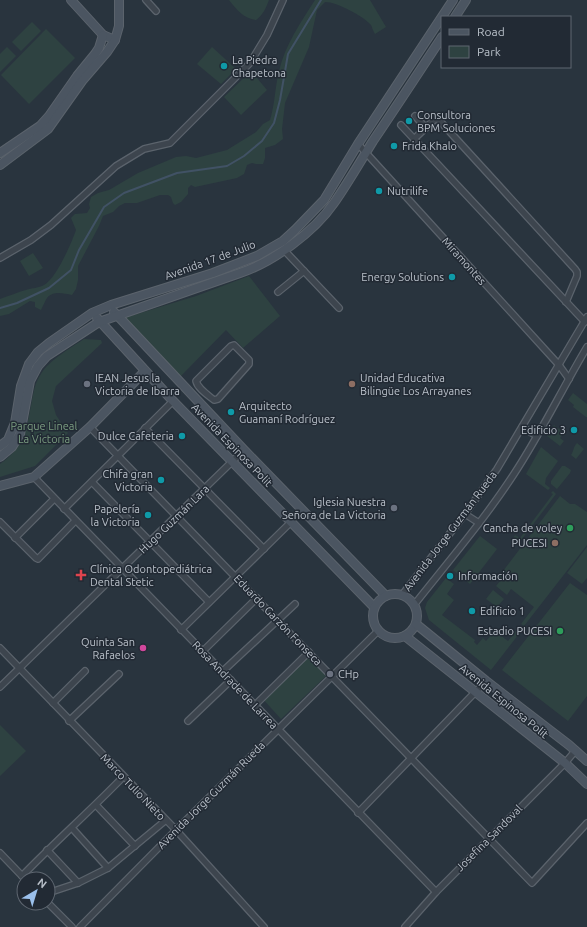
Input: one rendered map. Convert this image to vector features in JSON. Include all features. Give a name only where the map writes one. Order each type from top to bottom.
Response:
[{"type":"street","points":[[71,0],[104,35],[115,40]]},
{"type":"street","points":[[0,165],[48,129],[82,81],[107,52],[115,40],[119,26],[119,0]]},
{"type":"street","points":[[146,0],[156,11]]},
{"type":"street","points":[[0,258],[31,240],[51,225],[116,166],[144,149],[170,143],[250,63],[283,0]]},
{"type":"street","name":"Avenida 17 de Julio","points":[[442,16],[453,0]]},
{"type":"street","points":[[456,16],[466,0]]},
{"type":"street","name":"Avenida 17 de Julio","points":[[0,446],[8,440],[14,427],[21,386],[29,364],[38,352],[49,343],[92,313],[111,305],[213,273],[257,256],[283,241],[295,230],[324,200],[358,144],[441,18]]},
{"type":"street","points":[[0,153],[40,126],[46,120],[68,88],[95,54],[104,35]]},
{"type":"street","name":"Avenida 17 de Julio","points":[[0,457],[12,447],[20,434],[30,382],[38,366],[47,356],[99,322],[258,266],[291,246],[326,214],[334,204],[366,152],[441,39]]},
{"type":"street","points":[[414,116],[426,128]]},
{"type":"street","points":[[414,138],[435,119],[439,120],[576,269],[577,276],[566,302]]},
{"type":"street","points":[[401,125],[566,302],[586,320]]},
{"type":"street","name":"Miramontes","points":[[358,144],[559,365],[569,379]]},
{"type":"street","points":[[284,250],[339,308]]},
{"type":"street","points":[[278,292],[304,271]]},
{"type":"street","name":"Avenida Espinosa Polit","points":[[111,305],[117,315],[244,450],[386,596]]},
{"type":"street","name":"Avenida Espinosa Polit","points":[[92,313],[173,401],[374,607]]},
{"type":"street","name":"Avenida Jorge Guzmán Rueda","points":[[402,595],[465,514],[497,469],[586,320]]},
{"type":"street","points":[[231,346],[236,346],[249,360],[248,367],[216,400],[204,392],[196,383],[197,379],[231,346]]},
{"type":"street","name":"Avenida Jorge Guzmán Rueda","points":[[414,605],[479,523],[510,480],[538,436],[587,347]]},
{"type":"street","points":[[0,486],[34,477],[90,427],[145,371]]},
{"type":"street","points":[[197,400],[204,392]]},
{"type":"street","points":[[64,509],[173,401]]},
{"type":"street","name":"Eduardo Garzón Fonseca","points":[[90,427],[310,652],[532,883],[587,823]]},
{"type":"street","points":[[522,427],[538,436]]},
{"type":"street","points":[[145,428],[264,549]]},
{"type":"street","name":"Hugo Guzmán Lara","points":[[0,687],[244,450]]},
{"type":"street","name":"Rosa Andrade de Larrea","points":[[34,477],[436,892]]},
{"type":"street","points":[[92,482],[209,602]]},
{"type":"street","points":[[15,538],[54,499]]},
{"type":"street","points":[[465,514],[479,523]]},
{"type":"street","points":[[0,522],[38,559],[75,521]]},
{"type":"street","points":[[181,630],[291,522]]},
{"type":"street","points":[[391,594],[402,595],[414,605],[417,612],[416,624],[405,636],[392,639],[386,637],[378,631],[373,621],[372,614],[377,602],[386,596],[391,594]]},
{"type":"street","points":[[202,652],[257,598]]},
{"type":"street","points":[[222,672],[295,604]]},
{"type":"street","name":"Avenida Espinosa Polit","points":[[416,624],[486,681],[576,750],[587,761]]},
{"type":"street","name":"Avenida Jorge Guzmán Rueda","points":[[80,927],[378,631]]},
{"type":"street","name":"Avenida Espinosa Polit","points":[[405,636],[565,763],[587,784]]},
{"type":"street","name":"Marco Tulio Nieto","points":[[0,648],[176,830],[264,927]]},
{"type":"street","points":[[255,705],[310,652]]},
{"type":"street","points":[[53,703],[85,671]]},
{"type":"street","points":[[70,721],[119,674]]},
{"type":"street","points":[[188,721],[231,680]]},
{"type":"street","points":[[358,813],[486,681]]},
{"type":"street","name":"Josefina Sandoval","points":[[405,927],[436,892],[489,837],[565,763],[576,750]]},
{"type":"street","points":[[29,871],[47,850],[96,805],[123,776]]},
{"type":"street","points":[[96,805],[135,846]]},
{"type":"street","points":[[56,890],[78,883],[108,868],[166,820]]},
{"type":"street","points":[[72,828],[108,868]]},
{"type":"street","points":[[47,850],[78,883]]},
{"type":"street","points":[[0,853],[18,871]]},
{"type":"street","points":[[56,910],[72,927]]},
{"type":"green space","points":[[229,0],[269,0],[261,16],[256,20],[244,15]]},
{"type":"green space","points":[[315,0],[370,0],[386,27],[375,34],[371,25],[367,21],[350,10],[336,4],[325,2],[317,10],[309,47],[285,103],[282,129],[283,139],[275,145],[265,148],[265,158],[263,164],[252,163],[247,165],[244,174],[237,178],[195,187],[191,185],[188,188],[188,194],[181,202],[175,205],[171,197],[168,195],[160,195],[137,203],[125,203],[119,206],[113,212],[103,216],[78,266],[78,280],[76,289],[72,295],[56,293],[47,298],[41,310],[35,307],[35,302],[30,301],[9,314],[0,316],[0,299],[42,286],[54,276],[76,230],[71,218],[75,214],[87,213],[90,208],[89,204],[91,197],[109,190],[138,173],[176,157],[186,156],[196,158],[227,150],[256,132],[263,124],[270,120],[279,71],[285,52]]},
{"type":"green space","points":[[32,22],[41,31],[21,51],[12,42]]},
{"type":"green space","points":[[46,29],[75,58],[29,104],[1,75]]},
{"type":"green space","points":[[7,47],[16,56],[0,72],[0,54]]},
{"type":"green space","points":[[212,47],[236,69],[221,84],[197,64]]},
{"type":"green space","points":[[251,71],[267,90],[241,115],[224,97]]},
{"type":"green space","points":[[33,253],[43,268],[29,276],[20,261]]},
{"type":"green space","points":[[249,276],[280,316],[243,348],[226,330],[180,377],[124,318],[196,296]]},
{"type":"green space","name":"Parque Lineal La Victoria","points":[[84,339],[101,340],[102,343],[56,386],[52,401],[56,415],[68,433],[35,466],[0,477],[0,464],[14,451],[23,436],[34,390],[39,377],[49,364]]},
{"type":"green space","points":[[573,393],[587,404],[587,417],[573,407],[574,405],[568,400]]},
{"type":"green space","points":[[554,425],[564,433],[560,438],[564,441],[560,446],[547,436]]},
{"type":"green space","points":[[577,443],[584,449],[576,459],[571,455]]},
{"type":"green space","points":[[541,447],[558,461],[546,478],[545,484],[550,488],[548,490],[526,474]]},
{"type":"green space","points":[[562,466],[565,466],[571,470],[557,489],[551,484],[551,481]]},
{"type":"green space","points":[[553,491],[556,494],[519,543],[513,538],[515,535],[520,538],[553,494],[551,493]]},
{"type":"green space","points":[[560,496],[570,504],[575,504],[587,512],[587,545],[524,626],[521,624],[534,607],[511,589],[507,595],[496,586],[500,581],[497,579]]},
{"type":"green space","points":[[480,536],[497,549],[470,584],[453,570]]},
{"type":"green space","points":[[587,547],[587,578],[582,584],[567,573]]},
{"type":"green space","points":[[446,578],[454,584],[447,594],[454,600],[442,615],[475,640],[474,642],[477,645],[483,638],[486,641],[493,633],[491,631],[492,629],[508,641],[519,627],[522,630],[491,670],[429,620],[425,608],[427,602]]},
{"type":"green space","name":"Estadio PUCESI","points":[[570,583],[587,595],[587,696],[568,721],[502,670]]},
{"type":"green space","points":[[493,590],[504,599],[497,607],[486,599]]},
{"type":"green space","points":[[308,654],[327,675],[281,719],[262,698]]},
{"type":"green space","points":[[0,725],[26,751],[0,776]]},
{"type":"waterway","points":[[0,308],[17,303],[49,288],[71,270],[79,250],[104,207],[124,193],[177,173],[227,166],[244,156],[262,141],[274,123],[280,100],[288,54],[321,0]]},
{"type":"place","name":"La Piedra Chapetona","points":[[224,66]]},
{"type":"place","name":"Consultora BPM Soluciones","points":[[409,121]]},
{"type":"place","name":"Frida Khalo","points":[[394,146]]},
{"type":"place","name":"Nutrilife","points":[[379,191]]},
{"type":"place","name":"Energy Solutions","points":[[452,277]]},
{"type":"place","name":"IEAN Jesus la Victoria de Ibarra","points":[[87,384]]},
{"type":"place","name":"Unidad Educativa Bilingüe Los Arrayanes","points":[[352,384]]},
{"type":"place","name":"Arquitecto Guamaní Rodríguez","points":[[231,412]]},
{"type":"place","name":"Edificio 3","points":[[574,430]]},
{"type":"place","name":"Dulce Cafeteria","points":[[182,436]]},
{"type":"place","name":"Chifa gran Victoria","points":[[161,480]]},
{"type":"place","name":"Iglesia Nuestra Señora de La Victoria","points":[[394,508]]},
{"type":"place","name":"Papelería la Victoria","points":[[148,515]]},
{"type":"place","name":"Cancha de voley","points":[[570,528]]},
{"type":"place","name":"PUCESI","points":[[555,543]]},
{"type":"place","name":"Clínica Odontopediátrica Dental Stetic","points":[[81,575]]},
{"type":"place","name":"Información","points":[[450,576]]},
{"type":"place","name":"Edificio 1","points":[[472,611]]},
{"type":"place","name":"Estadio PUCESI","points":[[560,631]]},
{"type":"place","name":"Quinta San Rafaelos","points":[[143,648]]},
{"type":"place","name":"CHp","points":[[330,674]]}]
